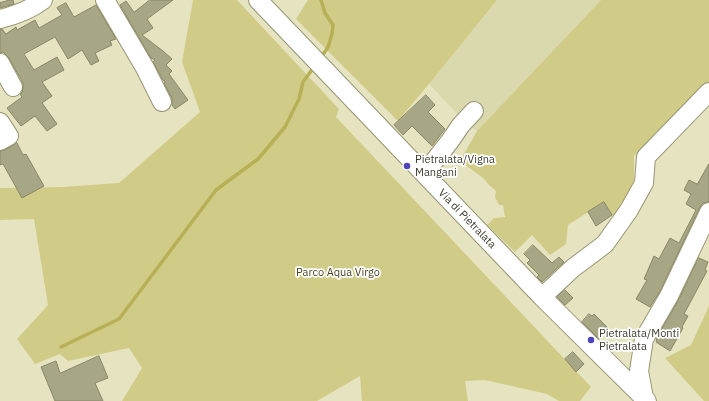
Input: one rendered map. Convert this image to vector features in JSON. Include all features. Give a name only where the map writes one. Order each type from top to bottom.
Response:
[{"type":"street","points":[[0,19],[24,12],[42,0]]},
{"type":"street","points":[[105,0],[145,68],[162,102]]},
{"type":"street","name":"Via di Pietralata","points":[[258,0],[542,297],[645,399]]},
{"type":"street","points":[[0,63],[13,87]]},
{"type":"street","points":[[542,297],[573,268],[605,244],[629,210],[644,184],[646,157],[709,92]]},
{"type":"street","points":[[424,174],[461,125],[474,111]]},
{"type":"street","points":[[0,122],[10,136],[0,141]]},
{"type":"street","points":[[645,399],[639,371],[644,339],[669,296],[709,212]]},
{"type":"shaded area","points":[[497,0],[601,0],[477,131],[467,124],[429,84]]},
{"type":"green space","name":"Parco Aqua Virgo","points":[[193,0],[237,0],[339,109],[336,117],[591,387],[580,401],[559,401],[547,394],[485,380],[465,381],[468,401],[362,401],[360,376],[317,401],[122,401],[142,368],[129,348],[68,361],[60,354],[35,364],[17,339],[48,305],[34,219],[0,220],[0,188],[62,187],[119,183],[200,112],[182,62]]},
{"type":"green space","points":[[308,0],[497,0],[398,121],[296,19]]},
{"type":"green space","points":[[601,0],[709,0],[709,82],[634,156],[634,183],[613,216],[604,202],[568,225],[566,244],[550,255],[532,235],[515,252],[487,225],[494,218],[505,217],[503,205],[499,205],[495,197],[496,191],[483,178],[460,161],[477,131]]},
{"type":"green space","points":[[709,306],[709,401],[704,401],[665,358],[691,345]]},
{"type":"building","points":[[13,0],[14,4],[0,8],[0,3]]},
{"type":"building","points":[[150,0],[173,0],[147,19],[153,28],[142,35],[172,59],[166,65],[172,71],[169,74],[188,100],[175,109],[172,105],[172,98],[164,83],[165,82],[153,62],[155,60],[151,58],[120,5],[126,1],[134,12]]},
{"type":"building","points":[[66,3],[74,17],[96,5],[116,39],[110,41],[112,45],[95,53],[99,61],[91,65],[82,50],[68,59],[55,37],[24,54],[34,70],[57,57],[64,70],[42,82],[52,96],[42,103],[57,124],[47,131],[35,116],[21,126],[7,108],[22,97],[20,94],[22,92],[23,83],[9,58],[3,52],[0,53],[0,29],[2,29],[6,34],[16,27],[17,30],[35,20],[39,28],[62,15],[57,8]]},
{"type":"building","points":[[426,95],[435,105],[428,112],[445,129],[432,146],[412,126],[403,135],[394,125]]},
{"type":"building","points":[[17,143],[23,155],[26,154],[44,186],[22,198],[3,164],[0,165],[0,151],[5,150]]},
{"type":"building","points":[[709,164],[709,202],[703,203],[700,207],[660,291],[650,307],[636,299],[647,280],[644,279],[654,256],[659,259],[670,238],[679,243],[696,210],[686,204],[691,194],[684,190],[689,180],[697,184]]},
{"type":"building","points":[[604,202],[612,215],[596,226],[588,212]]},
{"type":"building","points":[[533,245],[552,263],[559,257],[564,262],[542,282],[537,277],[539,275],[527,263],[530,260],[524,254]]},
{"type":"building","points":[[699,258],[708,262],[705,270],[707,271],[684,314],[688,316],[670,351],[656,342],[656,339],[678,301]]},
{"type":"building","points":[[565,290],[573,298],[565,305],[557,297]]},
{"type":"building","points":[[589,314],[592,316],[594,314],[609,329],[599,339],[582,322]]},
{"type":"building","points":[[573,352],[584,364],[576,372],[565,359]]},
{"type":"building","points":[[99,356],[108,378],[95,383],[103,401],[55,401],[41,367],[56,361],[60,373]]},
{"type":"waterway","points":[[320,59],[328,47],[333,25],[325,13],[321,0]]},
{"type":"waterway","points":[[61,347],[119,319],[216,190],[258,159],[285,127],[299,99],[303,82],[314,67]]},
{"type":"place","name":"Pietralata/Vigna Mangani","points":[[407,166]]},
{"type":"place","name":"Pietralata/Monti Pietralata","points":[[591,340]]}]
